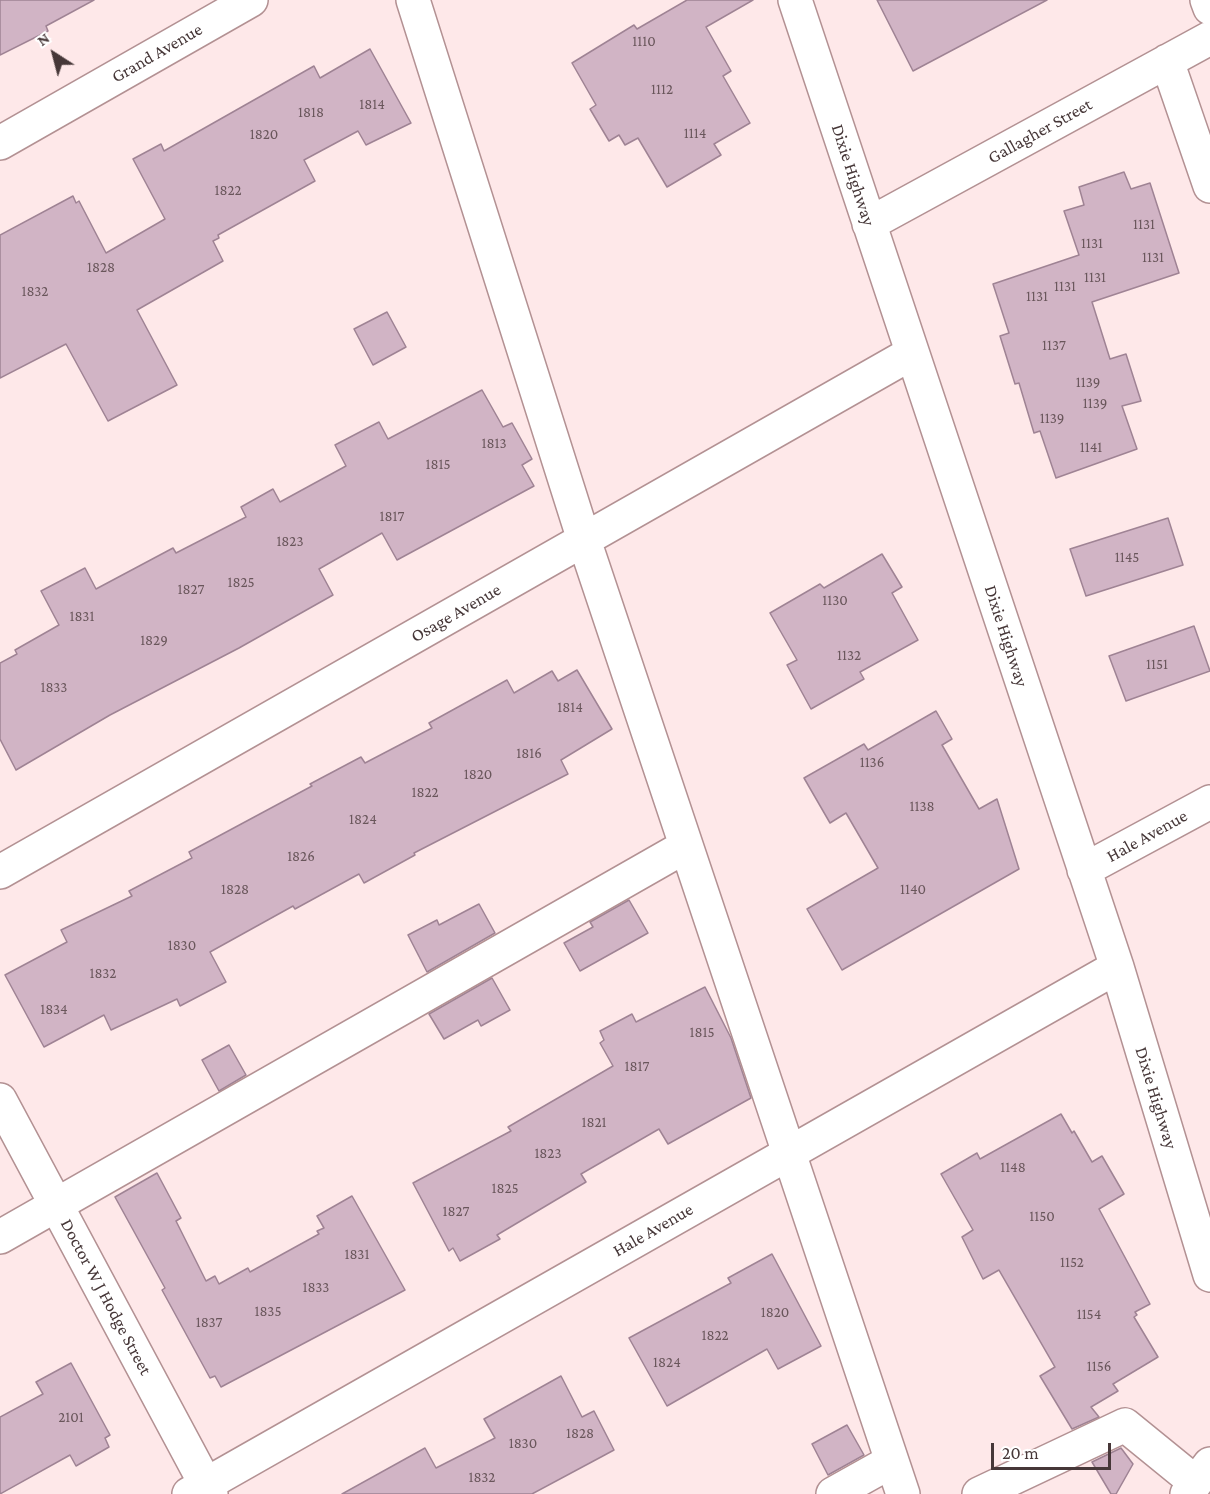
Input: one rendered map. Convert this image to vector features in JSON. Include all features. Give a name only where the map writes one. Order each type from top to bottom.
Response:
[{"type":"street","name":"Grand Avenue","points":[[0,142],[251,0]]},
{"type":"street","points":[[413,0],[584,540],[903,1494]]},
{"type":"street","name":"Dixie Highway","points":[[795,0],[1117,967],[1210,1275]]},
{"type":"street","points":[[1207,0],[1210,8]]},
{"type":"street","name":"Gallagher Street","points":[[869,224],[1210,38]]},
{"type":"street","points":[[1167,61],[1210,186]]},
{"type":"street","name":"Osage Avenue","points":[[0,872],[912,353]]},
{"type":"street","name":"Hale Avenue","points":[[1084,870],[1210,802]]},
{"type":"street","points":[[0,1237],[686,846]]},
{"type":"street","name":"Hale Avenue","points":[[202,1491],[1117,967]]},
{"type":"street","name":"Doctor W J Hodge Street","points":[[0,1100],[202,1491]]},
{"type":"street","points":[[979,1494],[1125,1425],[1197,1480]]},
{"type":"street","points":[[832,1494],[892,1461]]},
{"type":"building","points":[[0,0],[94,0],[46,26],[48,31],[0,55]]},
{"type":"building","points":[[687,0],[753,0],[706,27],[731,71],[723,76],[750,123],[714,144],[721,155],[667,187],[638,138],[625,145],[619,135],[609,141],[590,109],[596,105],[572,63],[634,25],[637,29]]},
{"type":"building","points":[[877,0],[1047,0],[913,71]]},
{"type":"building","points":[[370,49],[411,123],[366,145],[358,131],[304,160],[315,181],[218,235],[219,238],[213,241],[223,261],[137,310],[177,385],[108,421],[66,344],[0,378],[0,235],[73,196],[76,203],[79,201],[106,253],[165,219],[133,159],[161,144],[164,151],[314,66],[320,78]]},
{"type":"building","points":[[1124,172],[1131,189],[1150,183],[1179,273],[1092,302],[1110,359],[1126,354],[1141,401],[1122,406],[1137,449],[1056,478],[1040,431],[1034,433],[1019,383],[1015,384],[1000,336],[1009,333],[993,284],[1079,255],[1064,211],[1084,205],[1079,187]]},
{"type":"building","points":[[387,312],[406,347],[373,365],[354,329]]},
{"type":"building","points":[[482,390],[503,427],[512,423],[532,459],[522,465],[534,486],[397,560],[382,533],[319,569],[333,595],[239,648],[110,715],[16,770],[0,739],[0,663],[17,654],[15,650],[59,625],[41,591],[85,568],[96,589],[173,548],[176,553],[246,517],[241,507],[273,489],[280,502],[346,466],[335,445],[379,422],[388,439]]},
{"type":"building","points":[[1168,518],[1183,565],[1086,596],[1070,549]]},
{"type":"building","points":[[882,554],[902,587],[892,593],[918,640],[860,672],[864,679],[811,709],[787,665],[797,660],[770,613],[820,584],[824,588]]},
{"type":"building","points":[[1194,626],[1210,671],[1126,701],[1109,656]]},
{"type":"building","points":[[577,670],[612,729],[561,760],[568,774],[414,853],[415,855],[364,883],[359,874],[295,909],[293,906],[210,952],[226,982],[180,1006],[177,999],[111,1030],[104,1015],[44,1047],[5,975],[67,942],[61,930],[132,896],[129,891],[192,858],[189,852],[312,786],[310,784],[361,757],[365,763],[432,728],[429,723],[507,680],[514,693],[552,671],[558,681]]},
{"type":"building","points":[[936,711],[952,739],[942,745],[979,809],[997,799],[1019,869],[842,970],[807,909],[878,868],[846,813],[830,823],[804,778],[864,744],[868,750]]},
{"type":"building","points":[[629,900],[648,933],[580,971],[564,943],[593,927],[590,922]]},
{"type":"building","points":[[479,904],[495,933],[427,972],[408,935],[437,920],[439,925]]},
{"type":"building","points":[[492,978],[510,1010],[481,1026],[478,1020],[444,1039],[429,1014]]},
{"type":"building","points":[[705,987],[731,1038],[751,1098],[668,1144],[659,1129],[581,1174],[586,1182],[497,1235],[500,1239],[460,1261],[453,1248],[449,1251],[413,1183],[511,1131],[508,1127],[613,1066],[600,1043],[604,1040],[600,1031],[632,1014],[636,1022]]},
{"type":"building","points":[[229,1045],[246,1075],[219,1091],[202,1060]]},
{"type":"building","points":[[1061,1114],[1092,1162],[1102,1156],[1124,1194],[1099,1209],[1150,1304],[1135,1312],[1137,1315],[1134,1317],[1158,1357],[1113,1384],[1118,1391],[1091,1407],[1099,1417],[1072,1429],[1040,1376],[1055,1367],[999,1270],[983,1279],[962,1237],[973,1230],[941,1174],[977,1153],[980,1159]]},
{"type":"building","points":[[157,1173],[181,1218],[176,1221],[206,1281],[215,1276],[219,1284],[248,1268],[250,1272],[319,1234],[317,1231],[324,1228],[317,1216],[352,1196],[405,1290],[221,1387],[215,1376],[210,1378],[162,1290],[165,1288],[115,1197]]},
{"type":"building","points":[[772,1254],[821,1346],[778,1369],[767,1349],[667,1406],[629,1338],[731,1283],[728,1278]]},
{"type":"building","points":[[71,1363],[110,1435],[105,1438],[109,1447],[76,1466],[70,1455],[0,1494],[0,1417],[43,1394],[36,1382]]},
{"type":"building","points":[[561,1376],[582,1417],[594,1411],[614,1450],[532,1494],[342,1494],[425,1448],[436,1468],[495,1438],[484,1419]]},
{"type":"building","points":[[847,1425],[864,1455],[828,1475],[812,1444]]},
{"type":"building","points":[[1121,1448],[1133,1464],[1116,1494],[1111,1494],[1092,1462]]}]
